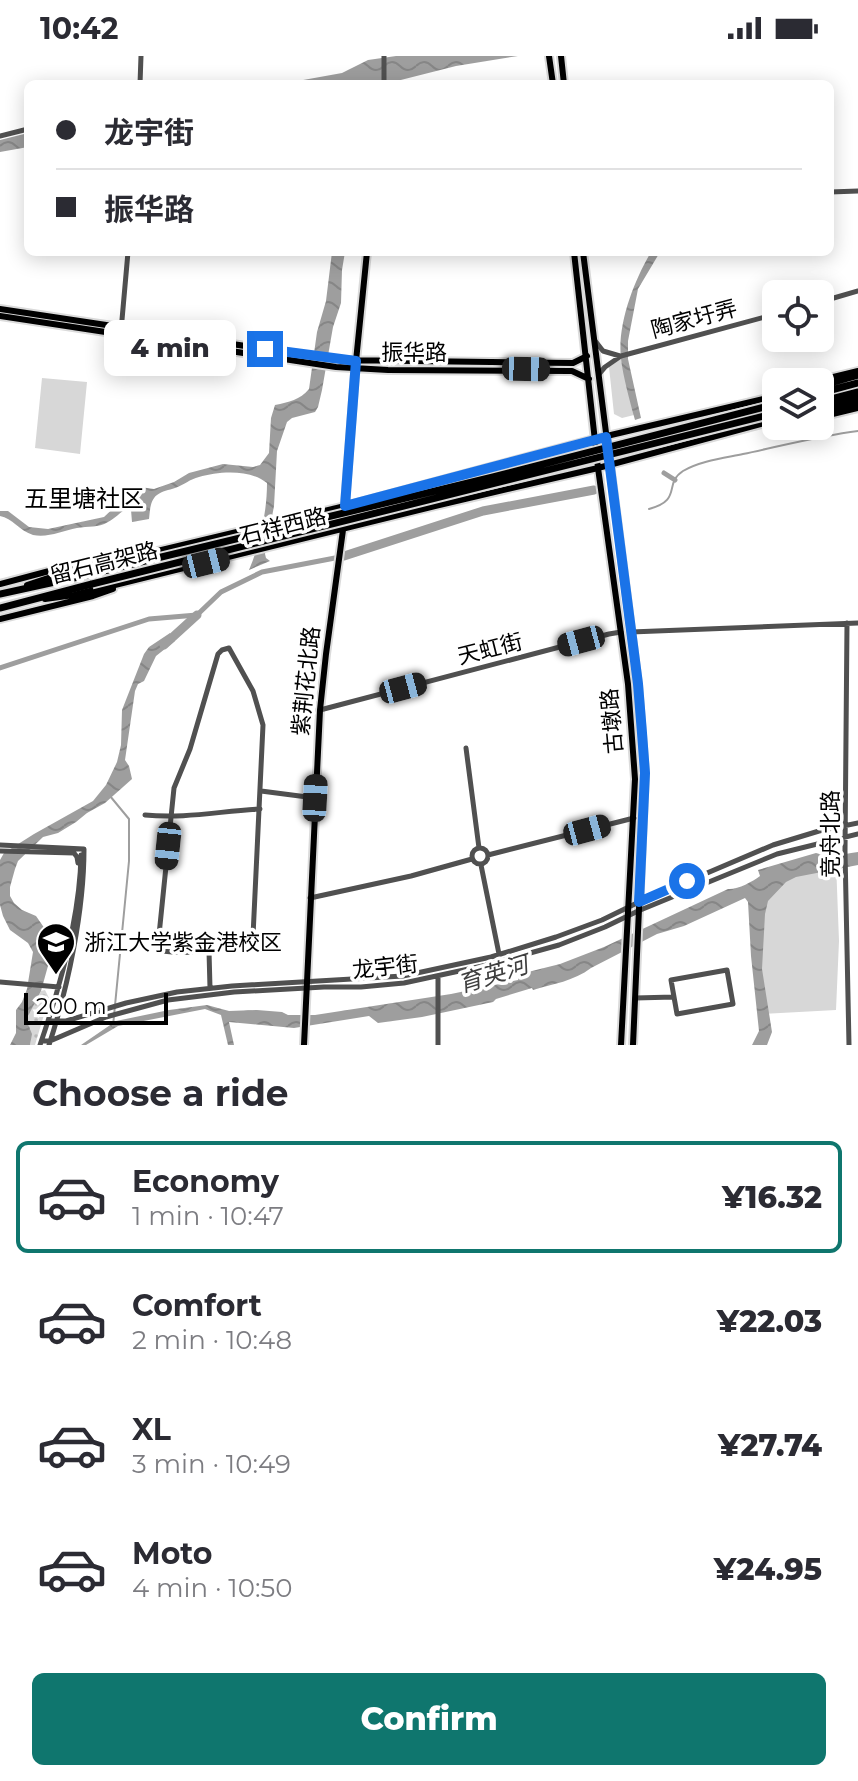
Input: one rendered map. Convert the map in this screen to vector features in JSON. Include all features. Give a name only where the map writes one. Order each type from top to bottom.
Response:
[{"type":"highway","points":[[834,381],[858,373]]},
{"type":"highway","points":[[834,389],[858,383]]},
{"type":"highway","points":[[834,403],[858,392]]},
{"type":"highway","points":[[834,407],[858,403]]},
{"type":"highway","name":"留石高架路","points":[[0,594],[493,477],[762,408]]},
{"type":"highway","name":"留石高架路","points":[[0,608],[762,416]]},
{"type":"main road","points":[[549,56],[552,80]]},
{"type":"main road","points":[[561,56],[564,80]]},
{"type":"main road","name":"紫荆花北路","points":[[304,1045],[320,710],[343,530],[367,256]]},
{"type":"main road","name":"古墩路","points":[[574,256],[594,439],[630,706],[635,779],[621,1045]]},
{"type":"main road","name":"古墩路","points":[[584,256],[638,684],[645,773],[633,1045]]},
{"type":"main road","name":"振华路","points":[[0,309],[121,332]]},
{"type":"main road","name":"振华路","points":[[0,316],[337,364],[572,371],[589,379]]},
{"type":"main road","name":"振华路","points":[[356,365],[573,363],[587,356]]},
{"type":"main road","points":[[834,378],[858,373]]},
{"type":"main road","name":"石祥西路","points":[[16,589],[57,575],[345,506],[594,439],[762,399]]},
{"type":"main road","name":"石祥西路","points":[[30,601],[74,595],[343,530],[598,468],[762,424]]},
{"type":"main road","name":"石祥西路","points":[[0,584],[53,570],[147,553]]},
{"type":"main road","name":"石祥西路","points":[[0,619],[93,596],[123,583]]},
{"type":"street","points":[[140,80],[141,56]]},
{"type":"street","points":[[384,56],[384,80]]},
{"type":"street","points":[[0,136],[24,130]]},
{"type":"street","points":[[834,192],[858,191]]},
{"type":"street","points":[[121,332],[128,256]]},
{"type":"street","points":[[834,298],[858,291]]},
{"type":"street","name":"陶家圩弄","points":[[599,374],[621,356],[762,318]]},
{"type":"street","points":[[594,340],[603,351],[621,356]]},
{"type":"street","name":"竞舟北路","points":[[847,623],[845,872],[849,1045]]},
{"type":"street","points":[[631,632],[858,623]]},
{"type":"street","name":"天虹街","points":[[320,710],[621,632]]},
{"type":"street","points":[[229,648],[253,691],[263,725],[261,791],[253,936],[245,944],[209,951],[162,951],[159,935],[174,788],[190,749],[218,654],[229,648]]},
{"type":"street","points":[[466,748],[479,848]]},
{"type":"street","points":[[261,791],[315,798]]},
{"type":"street","points":[[145,815],[170,818],[260,809]]},
{"type":"street","points":[[488,855],[634,818]]},
{"type":"street","name":"龙宇街","points":[[41,1043],[50,1043],[127,1006],[177,992],[306,980],[403,976],[499,955],[568,933],[773,845],[858,823]]},
{"type":"street","name":"龙宇街","points":[[48,1021],[66,1021],[105,1009],[234,992],[361,987],[438,977],[559,945],[777,854],[858,834]]},
{"type":"street","points":[[2,848],[74,853],[77,857],[78,884]]},
{"type":"street","points":[[479,848],[486,850],[488,855],[488,861],[481,865],[475,864],[472,859],[473,852],[479,848]]},
{"type":"street","points":[[35,850],[83,849]]},
{"type":"street","points":[[50,1043],[83,849]]},
{"type":"street","points":[[41,1043],[61,988],[81,901],[83,849]]},
{"type":"street","points":[[310,898],[472,859]]},
{"type":"street","points":[[481,865],[499,955]]},
{"type":"street","points":[[209,951],[210,988]]},
{"type":"street","points":[[727,970],[733,1004],[677,1014],[674,997],[671,980],[727,970]]},
{"type":"street","points":[[438,977],[438,1045]]},
{"type":"street","points":[[0,982],[61,988]]},
{"type":"street","points":[[635,998],[674,997]]},
{"type":"shaded area","points":[[621,359],[634,415],[622,418],[614,414],[609,367]]},
{"type":"shaded area","points":[[42,378],[87,382],[80,454],[35,448]]},
{"type":"shaded area","points":[[836,862],[839,941],[836,1010],[762,1014],[758,884]]},
{"type":"shaded area","points":[[45,990],[49,998],[35,1045],[30,1045],[29,1014],[41,991]]},
{"type":"water","points":[[396,56],[518,56],[456,66],[401,80],[303,80],[342,73],[368,60]]},
{"type":"water","points":[[24,134],[24,148],[0,152],[0,140]]},
{"type":"water","points":[[332,256],[344,256],[341,303],[333,327],[318,407],[315,412],[287,422],[277,451],[274,506],[265,554],[270,561],[249,570],[262,528],[267,483],[243,473],[207,475],[161,492],[153,500],[149,519],[132,522],[129,507],[100,525],[39,536],[0,516],[0,511],[8,511],[29,527],[48,529],[104,517],[121,501],[124,491],[133,486],[154,489],[189,473],[223,464],[260,465],[269,453],[275,405],[290,402],[309,389],[317,332],[326,301]]},
{"type":"water","points":[[649,256],[658,256],[638,289],[628,341],[628,359],[641,418],[635,420],[620,346],[624,317]]},
{"type":"water","points":[[170,633],[175,641],[156,656],[144,681],[138,684],[135,691],[125,760],[132,779],[105,803],[76,822],[58,833],[43,837],[18,861],[10,896],[22,910],[36,916],[53,948],[41,991],[28,1016],[32,1034],[30,1045],[10,1045],[16,1033],[16,1010],[27,989],[33,952],[28,943],[10,930],[3,916],[0,905],[0,860],[4,853],[93,801],[106,785],[121,745],[122,710],[144,654]]},
{"type":"water","points":[[858,852],[858,865],[796,877],[786,882],[768,901],[762,969],[772,1032],[767,1045],[752,1045],[759,1031],[748,902],[745,898],[684,926],[657,934],[578,976],[493,1002],[378,1023],[369,1016],[294,1028],[229,1022],[234,1045],[228,1045],[221,1015],[205,1009],[118,1026],[81,1045],[116,1021],[169,1010],[207,1005],[229,1011],[315,1015],[451,994],[518,980],[520,974],[560,964],[604,947],[728,889],[744,885],[760,876],[758,870],[816,853]]},
{"type":"waterway","points":[[649,509],[666,501],[677,476],[697,465],[858,431]]},
{"type":"waterway","points":[[664,473],[675,480]]},
{"type":"waterway","points":[[344,556],[483,511],[594,490]]},
{"type":"waterway","points":[[0,668],[149,619],[197,615],[221,592],[262,572],[335,558]]},
{"type":"waterway","points":[[164,645],[197,615]]},
{"type":"waterway","points":[[110,796],[129,819],[129,861],[113,1026]]},
{"type":"place","name":"浙江大学紫金港校区","points":[[56,976]]},
{"type":"district","name":"五里塘社区","points":[[84,498]]},
{"type":"route","points":[[265,349],[356,361],[345,506],[606,437],[638,684],[645,773],[639,902],[687,881]]},
{"type":"water label","name":"育英河","points":[[493,974]]}]
